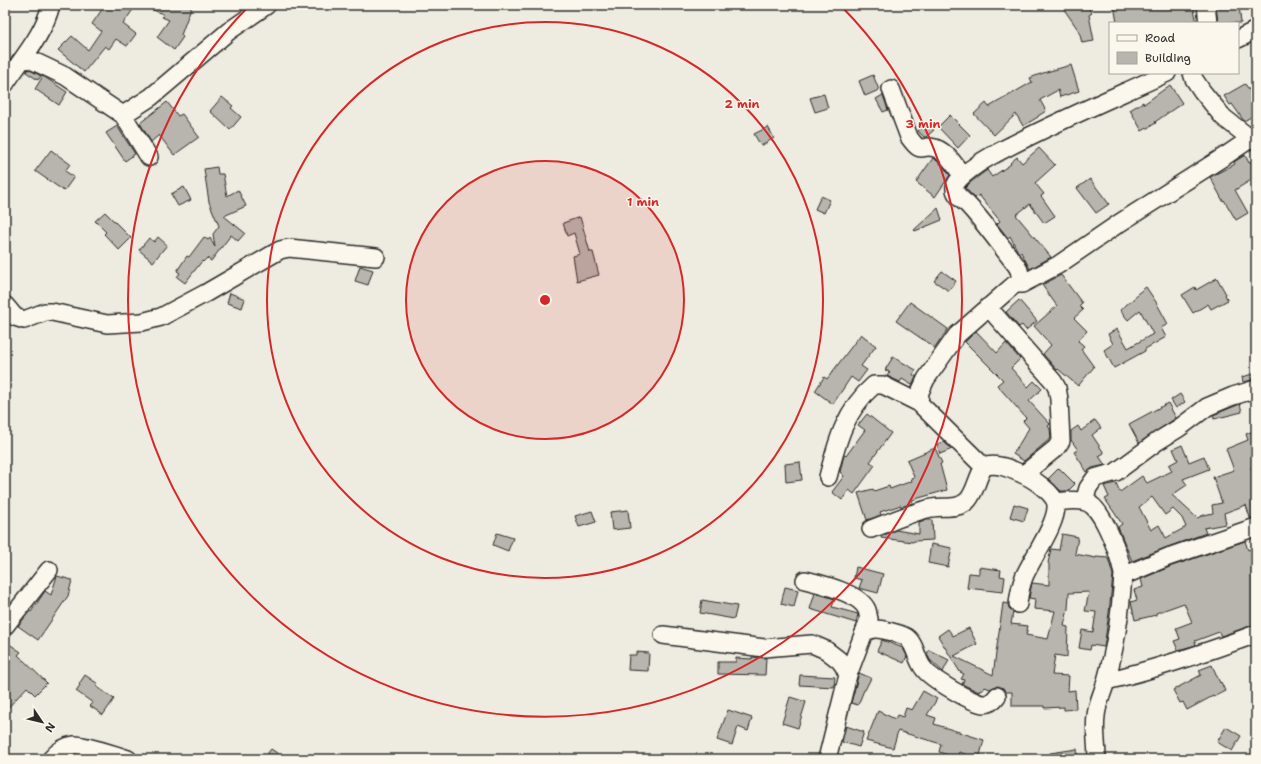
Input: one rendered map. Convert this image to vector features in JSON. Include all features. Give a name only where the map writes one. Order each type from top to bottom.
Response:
[{"type":"street","points":[[5,84],[15,68],[25,57],[40,32],[47,18],[50,5]]},
{"type":"street","points":[[123,115],[151,97],[230,31],[267,5]]},
{"type":"street","points":[[1206,5],[1208,22]]},
{"type":"street","points":[[1239,38],[1256,30]]},
{"type":"street","points":[[25,57],[65,76],[123,115],[149,157]]},
{"type":"street","points":[[1022,284],[1019,270],[1016,265],[980,218],[956,192],[955,186],[962,176],[990,156],[1064,119],[1165,74]]},
{"type":"street","points":[[919,403],[920,392],[926,379],[957,335],[1015,284],[1022,284],[1058,265],[1118,224],[1254,137],[1223,117],[1202,91],[1192,74]]},
{"type":"street","points":[[891,89],[913,144],[922,149],[929,147],[941,151],[954,164],[962,176]]},
{"type":"street","points":[[5,305],[11,314],[20,320],[24,320],[45,312],[52,312],[107,324],[142,322],[161,317],[280,250],[289,248],[376,257]]},
{"type":"street","points":[[988,307],[1053,381],[1060,399],[1061,441],[1056,448],[1024,474]]},
{"type":"street","points":[[828,477],[836,446],[844,424],[867,391],[874,385],[883,385],[919,403],[984,467]]},
{"type":"street","points":[[1088,502],[1086,495],[1088,488],[1096,478],[1116,472],[1207,407],[1233,396],[1256,389]]},
{"type":"street","points":[[871,529],[932,508],[952,507],[965,503],[971,495],[980,473],[984,467],[988,465],[996,465],[1030,477],[1045,489],[1056,502],[1055,512],[1050,526],[1024,577],[1018,604]]},
{"type":"street","points":[[1056,502],[1076,500],[1088,502],[1095,508],[1109,533],[1120,558],[1123,574],[1121,602],[1106,681],[1095,717],[1097,759]]},
{"type":"street","points":[[1123,574],[1130,573],[1168,557],[1256,527]]},
{"type":"street","points":[[7,621],[49,570]]},
{"type":"street","points":[[805,580],[840,590],[864,605],[868,611],[869,620],[848,674],[827,759]]},
{"type":"street","points":[[864,632],[877,629],[901,634],[906,637],[912,644],[918,660],[927,672],[968,699],[985,704],[990,703],[997,696]]},
{"type":"street","points":[[1106,681],[1193,657],[1256,634]]},
{"type":"street","points":[[663,635],[764,648],[812,644],[826,650],[839,660],[844,665],[848,674]]},
{"type":"street","points":[[50,759],[66,747],[76,744],[128,759]]},
{"type":"building","points":[[105,5],[136,5],[123,24],[136,34],[127,46],[116,39],[109,49],[105,46],[84,72],[58,50],[72,36],[88,50],[101,31],[92,24]]},
{"type":"building","points":[[141,5],[192,5],[181,35],[183,37],[174,50],[157,37],[169,20],[162,17],[163,14]]},
{"type":"building","points":[[1061,5],[1086,5],[1092,13],[1089,15],[1094,41],[1082,43],[1079,31]]},
{"type":"building","points":[[1114,5],[1193,5],[1197,22],[1117,22]]},
{"type":"building","points":[[1216,5],[1239,5],[1241,23],[1218,22]]},
{"type":"building","points":[[1071,65],[1079,91],[1060,97],[1058,90],[1040,100],[1046,111],[1023,126],[1016,114],[994,135],[974,114],[986,103],[989,107],[1032,82],[1030,78]]},
{"type":"building","points":[[28,69],[41,76],[38,80],[26,72]]},
{"type":"building","points":[[873,75],[879,90],[865,96],[859,81]]},
{"type":"building","points":[[43,76],[67,92],[59,105],[35,89]]},
{"type":"building","points":[[1245,84],[1256,100],[1256,114],[1244,121],[1232,104],[1230,105],[1224,96]]},
{"type":"building","points":[[1170,85],[1182,103],[1155,122],[1156,123],[1142,131],[1130,110],[1143,102],[1144,104]]},
{"type":"building","points":[[824,94],[828,108],[815,112],[810,98]]},
{"type":"building","points":[[883,95],[888,110],[883,112],[876,99]]},
{"type":"building","points":[[222,97],[233,106],[231,108],[241,117],[230,130],[210,111]]},
{"type":"building","points":[[167,102],[178,116],[182,114],[199,137],[174,155],[159,135],[151,142],[140,123]]},
{"type":"building","points":[[950,115],[970,135],[958,148],[938,127]]},
{"type":"building","points":[[926,122],[934,130],[924,137],[918,131]]},
{"type":"building","points":[[117,126],[135,154],[125,161],[106,133]]},
{"type":"building","points":[[768,127],[774,138],[761,146],[754,134]]},
{"type":"building","points":[[1039,148],[1055,165],[1035,183],[1044,194],[1041,196],[1055,216],[1044,223],[1030,204],[1016,215],[1051,257],[1030,269],[1021,252],[1019,253],[1017,250],[1010,236],[1008,238],[997,224],[1000,221],[979,195],[975,198],[965,188],[987,170],[992,177],[1011,164],[1010,163],[1017,157],[1022,163]]},
{"type":"building","points":[[51,150],[70,164],[65,171],[74,177],[64,191],[35,171]]},
{"type":"building","points":[[1245,155],[1249,163],[1256,159],[1256,177],[1235,190],[1248,213],[1236,220],[1224,200],[1223,201],[1210,177],[1235,164],[1234,162]]},
{"type":"building","points":[[933,158],[940,163],[950,175],[935,197],[916,182]]},
{"type":"building","points":[[217,167],[218,174],[223,174],[227,196],[238,190],[246,206],[224,216],[245,233],[238,241],[231,235],[211,261],[207,258],[203,262],[202,261],[185,283],[177,277],[180,273],[177,271],[187,256],[189,257],[204,237],[208,240],[210,238],[215,247],[213,234],[219,226],[209,202],[204,169]]},
{"type":"building","points":[[1090,179],[1109,204],[1096,213],[1077,188]]},
{"type":"building","points":[[184,187],[191,200],[178,206],[171,194]]},
{"type":"building","points":[[821,196],[830,200],[824,213],[815,209]]},
{"type":"building","points":[[938,208],[942,220],[915,231],[914,230]]},
{"type":"building","points":[[105,212],[131,238],[119,250],[104,234],[106,232],[95,221]]},
{"type":"building","points":[[580,217],[590,252],[593,252],[599,275],[577,281],[573,256],[580,254],[574,233],[567,236],[563,223]]},
{"type":"building","points":[[158,237],[167,245],[153,262],[139,250],[149,238],[154,242]]},
{"type":"building","points":[[360,266],[373,270],[368,285],[355,281]]},
{"type":"building","points":[[942,271],[956,281],[949,291],[934,281]]},
{"type":"building","points":[[1061,275],[1082,303],[1079,306],[1083,310],[1074,318],[1087,331],[1078,341],[1084,346],[1081,349],[1094,367],[1078,386],[1058,369],[1057,370],[1043,354],[1051,345],[1034,326],[1057,306],[1042,285]]},
{"type":"building","points":[[1217,278],[1228,300],[1211,309],[1208,304],[1193,313],[1182,295],[1195,287],[1196,290]]},
{"type":"building","points":[[1146,287],[1168,324],[1161,328],[1166,337],[1145,349],[1145,351],[1114,368],[1104,350],[1113,344],[1108,334],[1117,329],[1128,348],[1153,334],[1140,310],[1128,320],[1120,310]]},
{"type":"building","points":[[230,293],[245,299],[242,308],[227,303]]},
{"type":"building","points":[[1019,300],[1037,321],[1026,330],[1022,325],[1019,327],[1006,312]]},
{"type":"building","points":[[910,302],[948,329],[935,348],[896,321]]},
{"type":"building","points":[[976,331],[997,353],[1006,343],[1020,359],[1011,368],[1028,387],[1034,381],[1042,389],[1029,401],[1050,424],[1048,426],[1050,429],[1051,438],[1024,461],[1013,454],[1029,428],[1023,421],[1026,418],[997,385],[1003,380],[965,342]]},
{"type":"building","points":[[861,334],[876,346],[861,366],[867,370],[858,382],[851,377],[833,404],[815,391],[824,377],[827,379]]},
{"type":"building","points":[[893,357],[916,370],[913,375],[916,376],[912,385],[902,379],[900,382],[887,376],[890,372],[885,370]]},
{"type":"building","points":[[1256,373],[1256,379],[1243,382],[1242,377]]},
{"type":"building","points":[[1180,394],[1185,402],[1176,408],[1171,400]]},
{"type":"building","points":[[1168,403],[1176,418],[1139,443],[1129,424]]},
{"type":"building","points":[[1240,404],[1242,412],[1214,419],[1213,415]]},
{"type":"building","points":[[867,414],[891,433],[870,462],[875,465],[854,494],[849,490],[842,500],[832,492],[844,476],[840,472],[844,455],[846,456],[865,430],[858,425]]},
{"type":"building","points":[[1095,420],[1101,428],[1092,435],[1104,453],[1099,456],[1105,465],[1092,468],[1087,472],[1074,452],[1078,450],[1071,440],[1071,431],[1078,426],[1081,431]]},
{"type":"building","points":[[1256,430],[1256,465],[1251,467],[1256,483],[1256,517],[1250,518],[1246,505],[1224,513],[1226,524],[1204,528],[1206,533],[1132,561],[1118,527],[1122,524],[1105,499],[1109,497],[1104,486],[1116,483],[1120,492],[1142,476],[1147,483],[1172,471],[1169,465],[1178,460],[1173,449],[1182,445],[1189,462],[1204,456],[1209,469],[1183,479],[1187,485],[1172,495],[1197,518],[1213,513],[1212,505],[1222,503],[1213,477],[1234,470],[1226,449],[1248,440],[1246,434]],"holes":[[[1152,497],[1165,515],[1173,509],[1182,518],[1186,527],[1166,538],[1159,525],[1151,530],[1139,507]]]},
{"type":"building","points":[[944,442],[952,449],[940,454],[937,444]]},
{"type":"building","points":[[935,448],[942,463],[940,464],[947,490],[912,500],[913,503],[901,507],[901,505],[880,512],[881,515],[867,520],[858,493],[873,489],[874,491],[889,486],[890,489],[912,481],[911,478],[914,477],[907,460]]},
{"type":"building","points":[[800,462],[802,480],[786,482],[785,464]]},
{"type":"building","points":[[1059,468],[1075,484],[1068,491],[1061,491],[1048,479]]},
{"type":"building","points":[[1014,504],[1028,508],[1024,521],[1010,517]]},
{"type":"building","points":[[628,510],[630,528],[612,530],[610,512]]},
{"type":"building","points":[[592,511],[596,522],[579,527],[575,516]]},
{"type":"building","points":[[932,520],[933,540],[913,542],[881,538],[882,536],[896,530],[919,534],[919,522]]},
{"type":"building","points":[[497,533],[513,538],[508,551],[493,545]]},
{"type":"building","points":[[1062,534],[1078,537],[1075,554],[1096,558],[1108,558],[1113,575],[1104,647],[1091,645],[1090,650],[1079,648],[1082,630],[1093,632],[1096,612],[1085,611],[1089,592],[1069,593],[1068,609],[1064,626],[1068,627],[1067,657],[1055,655],[1052,675],[1069,676],[1068,691],[1075,690],[1076,709],[1064,710],[1064,707],[1044,708],[1044,706],[1012,706],[1012,692],[1006,692],[1003,688],[998,686],[990,689],[985,687],[983,690],[980,689],[979,692],[962,684],[964,680],[961,679],[964,674],[960,672],[938,636],[948,629],[953,636],[969,628],[977,644],[954,656],[993,675],[1003,603],[1008,604],[1009,608],[1013,612],[1011,624],[1028,626],[1026,635],[1048,639],[1055,611],[1034,609],[1035,599],[1029,598],[1032,583],[1049,585],[1048,563],[1051,549],[1059,550]]},
{"type":"building","points":[[1245,541],[1248,550],[1256,547],[1256,624],[1221,636],[1219,632],[1195,641],[1196,645],[1178,650],[1174,641],[1180,639],[1176,628],[1192,622],[1184,603],[1156,613],[1156,615],[1135,620],[1131,602],[1137,600],[1134,590],[1143,587],[1141,579],[1172,566]]},
{"type":"building","points":[[931,544],[952,548],[948,567],[928,563]]},
{"type":"building","points":[[856,567],[883,574],[878,593],[859,588],[862,580],[854,578]]},
{"type":"building","points":[[979,567],[1001,570],[1000,576],[1005,577],[1003,592],[967,588],[969,573],[979,574]]},
{"type":"building","points":[[57,576],[72,580],[68,596],[38,640],[18,626],[30,611],[31,612],[45,591],[51,595]]},
{"type":"building","points":[[785,587],[798,590],[794,607],[781,604]]},
{"type":"building","points":[[815,593],[835,599],[832,607],[858,614],[856,623],[810,609]]},
{"type":"building","points":[[702,600],[737,606],[734,619],[700,613]]},
{"type":"building","points":[[882,640],[903,648],[907,656],[904,663],[877,651]]},
{"type":"building","points":[[5,641],[21,652],[18,655],[47,683],[35,695],[27,687],[5,711]]},
{"type":"building","points":[[929,650],[949,660],[943,672],[930,660],[927,654]]},
{"type":"building","points":[[636,652],[649,653],[648,671],[628,670],[629,655],[636,655]]},
{"type":"building","points":[[752,657],[766,658],[765,675],[718,674],[718,662],[736,662],[736,658],[752,659]]},
{"type":"building","points":[[1212,665],[1225,691],[1187,710],[1183,702],[1180,703],[1173,690],[1201,675],[1199,670]]},
{"type":"building","points":[[859,673],[871,678],[858,705],[851,703]]},
{"type":"building","points":[[85,675],[98,684],[96,686],[114,699],[103,715],[90,706],[93,703],[76,691]]},
{"type":"building","points":[[800,675],[835,677],[834,687],[799,685]]},
{"type":"building","points":[[923,691],[937,699],[927,715],[936,718],[934,724],[984,740],[979,759],[959,752],[957,758],[939,752],[941,744],[898,731],[893,748],[866,741],[878,711],[895,719],[897,715],[903,717],[906,708],[912,710]]},
{"type":"building","points":[[790,697],[806,702],[798,728],[782,723]]},
{"type":"building","points":[[728,710],[752,718],[748,731],[738,727],[732,745],[717,740]]},
{"type":"building","points":[[846,726],[864,732],[859,747],[842,742]]},
{"type":"building","points":[[1226,727],[1241,736],[1232,751],[1217,742]]},
{"type":"building","points":[[271,749],[286,759],[263,759]]},
{"type":"building","points":[[1077,749],[1078,759],[1050,759],[1050,753]]}]
